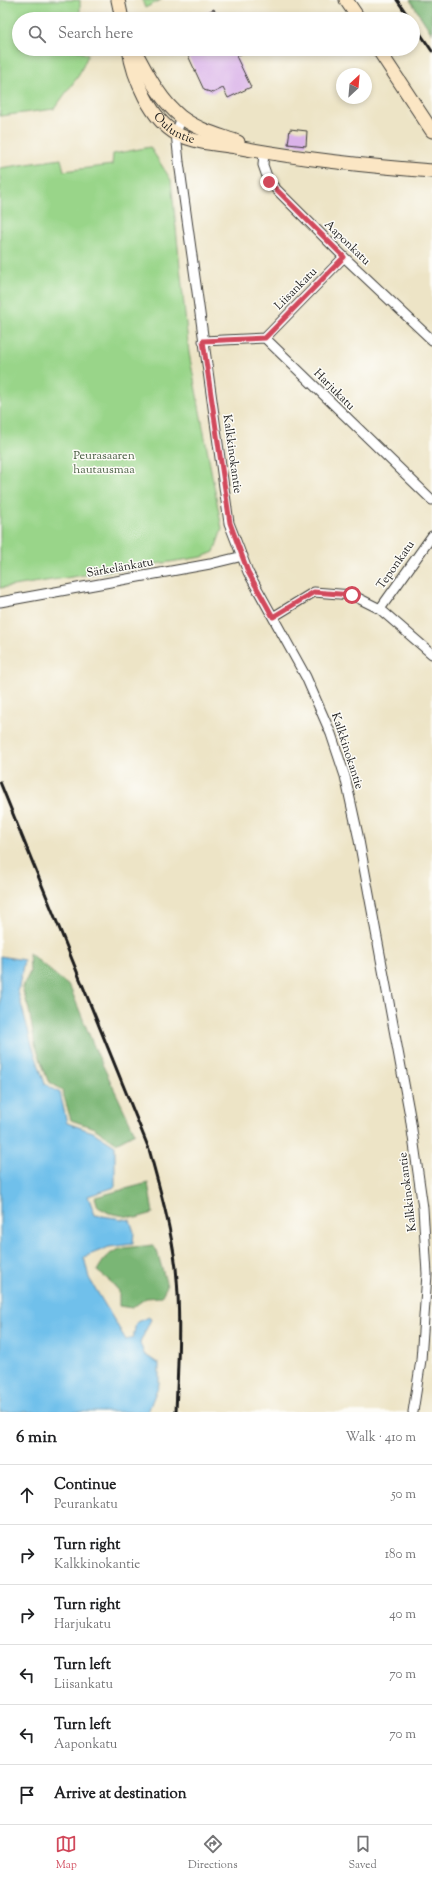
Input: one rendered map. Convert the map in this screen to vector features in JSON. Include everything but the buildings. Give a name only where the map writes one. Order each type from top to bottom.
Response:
[{"type":"main road","points":[[118,0],[121,12]]},
{"type":"main road","points":[[346,0],[354,12]]},
{"type":"main road","name":"Ouluntie","points":[[130,56],[131,65],[141,90],[154,112],[176,133],[201,143],[315,160],[432,171]]},
{"type":"main road","name":"Ouluntie","points":[[138,56],[156,90],[182,118],[207,131],[264,152]]},
{"type":"main road","points":[[383,56],[432,131]]},
{"type":"street","name":"Kalkkinokantie","points":[[182,118],[176,133],[203,341],[230,523],[248,572],[319,706],[331,734],[345,776],[358,835],[410,1116],[423,1208],[427,1274],[421,1360],[413,1412]]},
{"type":"street","name":"Aaponkatu","points":[[264,152],[263,165],[269,182],[344,257],[432,340]]},
{"type":"street","name":"Liisankatu","points":[[265,338],[344,257]]},
{"type":"street","points":[[203,341],[265,338]]},
{"type":"street","name":"Harjukatu","points":[[265,338],[432,500]]},
{"type":"street","name":"Teponkatu","points":[[380,609],[432,536]]},
{"type":"street","name":"Särkelänkatu","points":[[0,602],[210,564],[243,556]]},
{"type":"street","points":[[273,617],[314,592],[352,595],[380,609],[432,654]]},
{"type":"green space","points":[[0,0],[80,0],[80,12],[12,12],[12,56],[88,56],[79,75],[54,109],[0,116]]},
{"type":"green space","points":[[142,0],[161,0],[145,8]]},
{"type":"green space","points":[[410,0],[432,0],[432,34],[420,15],[420,12],[418,12]]},
{"type":"green space","name":"Peurasaaren hautausmaa","points":[[150,147],[171,180],[189,353],[222,529],[214,552],[202,557],[0,588],[0,168],[61,159],[64,171],[112,165],[113,154]]},
{"type":"green space","points":[[29,953],[70,987],[95,1049],[135,1133],[116,1143],[94,1128],[71,1120],[62,1090],[48,1081],[35,1044],[29,1010],[22,988],[30,972]]},
{"type":"green space","points":[[148,1183],[153,1213],[136,1218],[109,1213],[98,1207],[95,1197]]},
{"type":"green space","points":[[153,1245],[157,1251],[167,1286],[161,1297],[146,1298],[132,1308],[119,1306],[119,1291],[110,1281],[97,1271],[108,1256],[120,1249]]},
{"type":"water","points":[[0,956],[24,960],[18,992],[32,1045],[45,1084],[60,1093],[67,1123],[93,1132],[115,1146],[115,1187],[88,1196],[95,1215],[130,1220],[134,1232],[133,1244],[109,1247],[84,1257],[89,1278],[126,1340],[133,1338],[136,1323],[148,1317],[151,1319],[140,1343],[144,1354],[159,1364],[159,1384],[148,1412],[0,1412]]},
{"type":"railway","points":[[397,0],[405,12]]},
{"type":"railway","points":[[420,33],[432,51]]},
{"type":"railway","points":[[0,782],[149,1149],[168,1223],[174,1253],[178,1286],[179,1322],[176,1412]]},
{"type":"route","points":[[269,182],[344,257],[265,338],[203,341],[230,523],[248,572],[273,617],[314,592],[352,595]]}]
